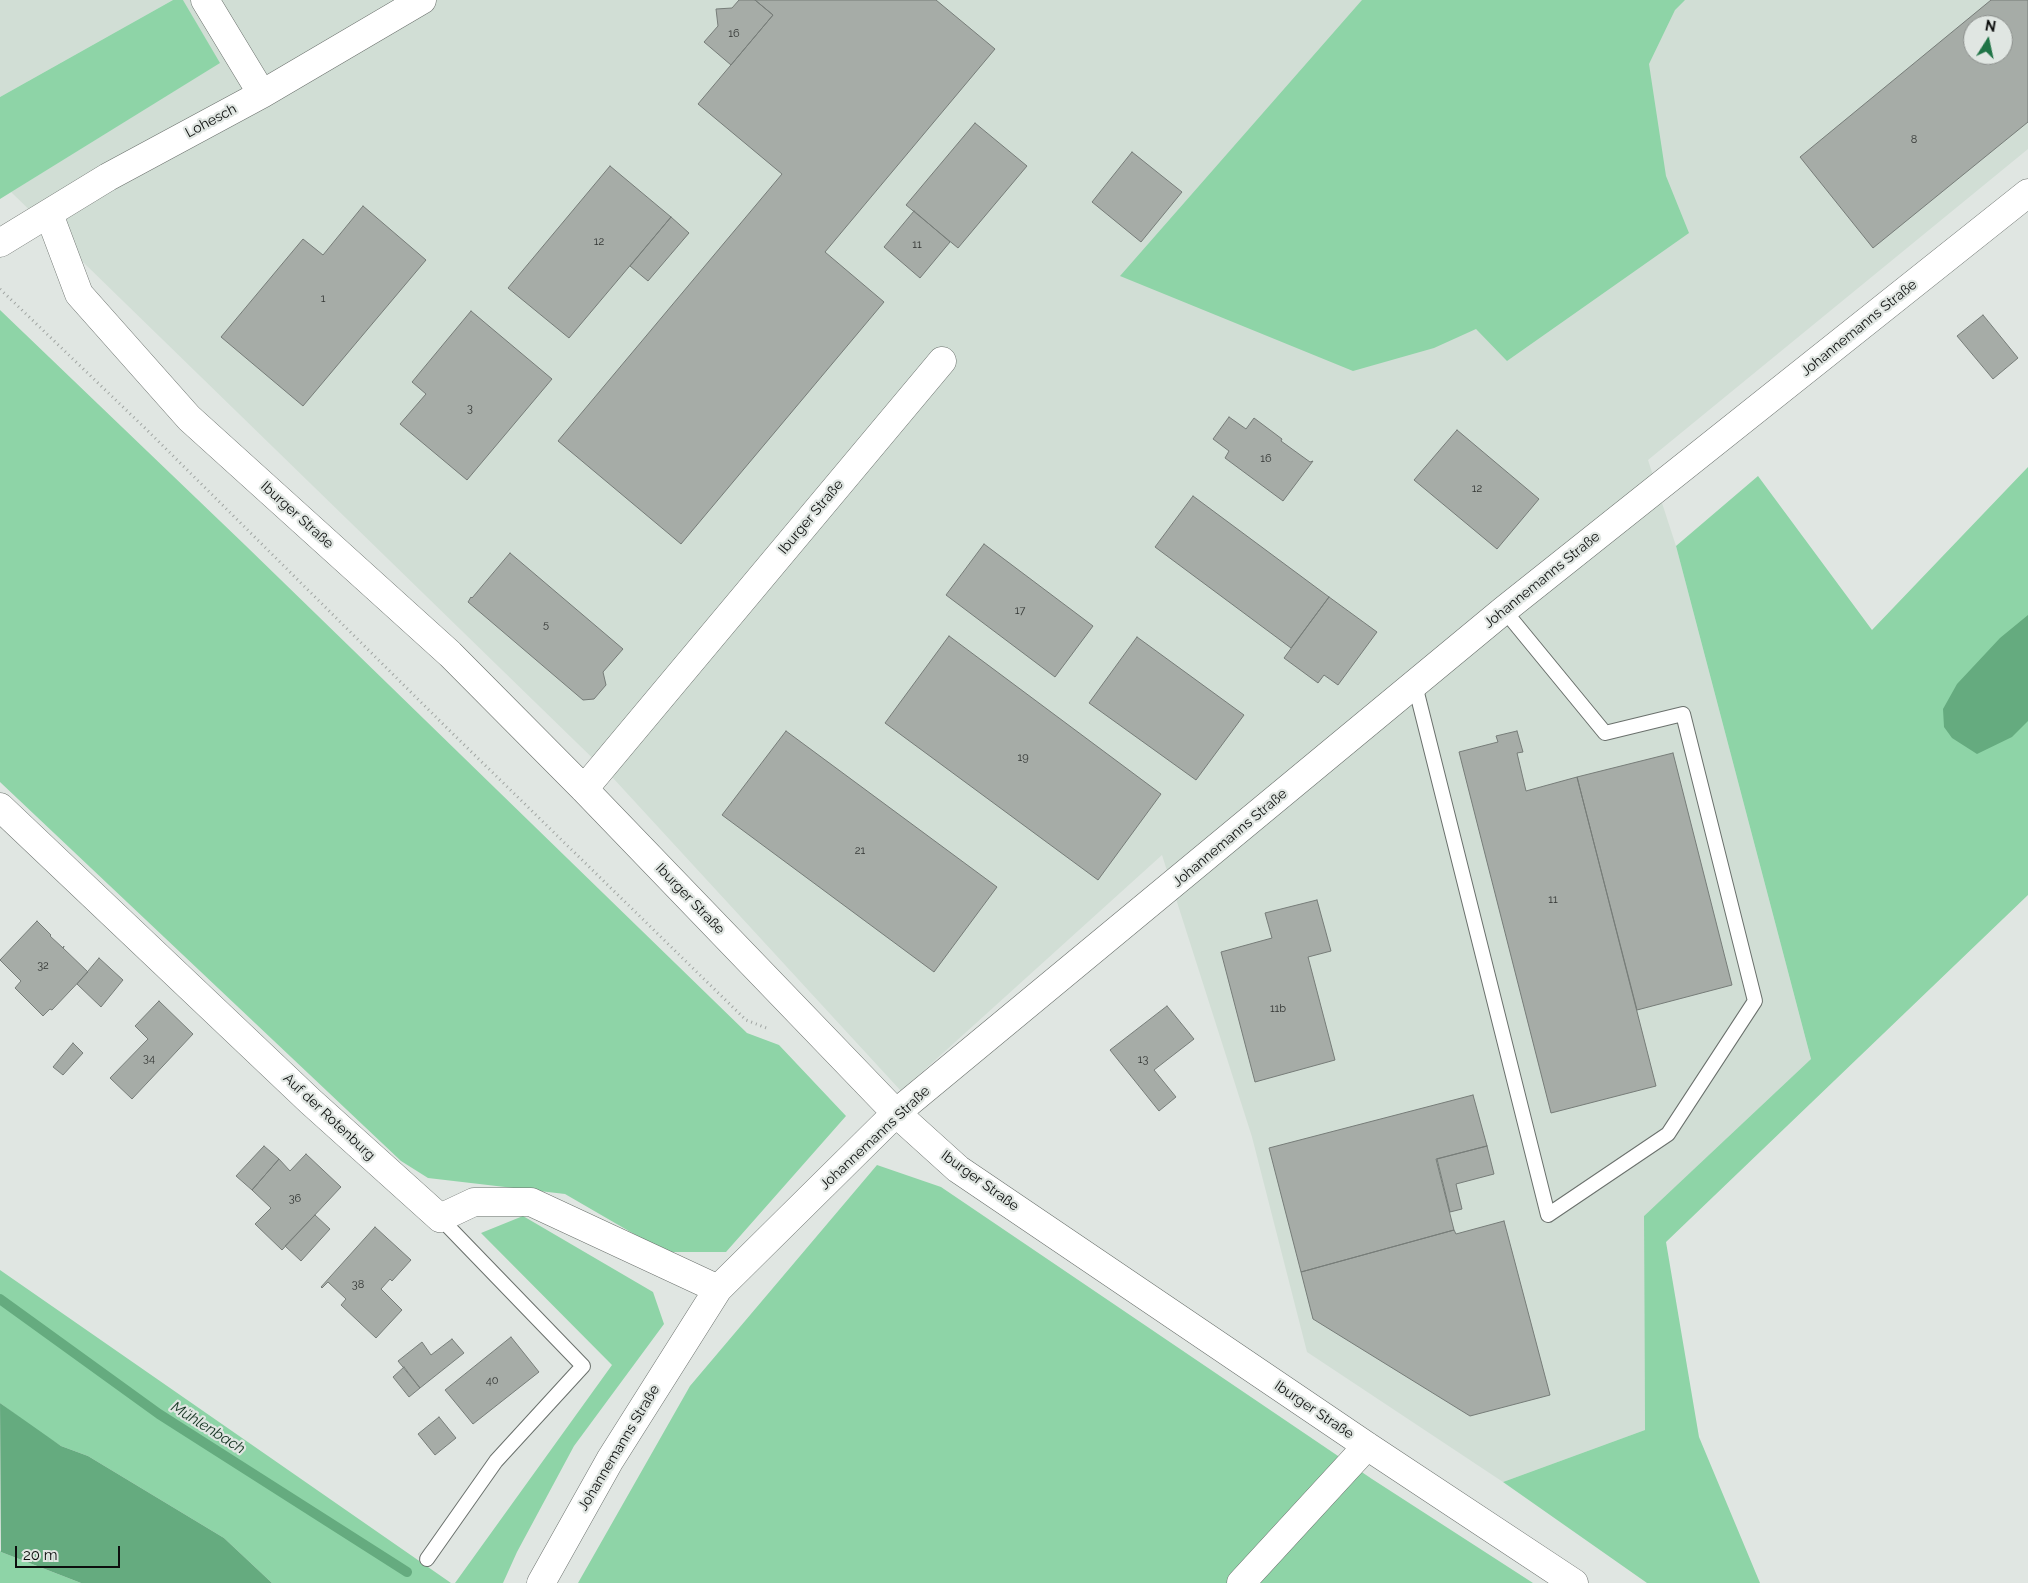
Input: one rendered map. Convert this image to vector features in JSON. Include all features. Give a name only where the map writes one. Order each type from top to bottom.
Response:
[{"type":"street","points":[[205,0],[262,94]]},
{"type":"street","name":"Lohesch","points":[[0,243],[108,177],[262,94],[422,0]]},
{"type":"street","name":"Johannemanns Straße","points":[[541,1583],[610,1460],[718,1289],[896,1113],[1504,610],[2028,193]]},
{"type":"street","name":"Iburger Straße","points":[[49,214],[79,294],[189,418],[450,654],[584,789],[896,1113],[958,1168],[1367,1446],[1574,1583]]},
{"type":"street","name":"Iburger Straße","points":[[584,789],[942,361]]},
{"type":"street","name":"Auf der Rotenburg","points":[[0,807],[310,1101],[440,1218]]},
{"type":"street","points":[[440,1218],[474,1202],[531,1202],[718,1289]]},
{"type":"street","name":"Iburger Straße","points":[[1241,1583],[1367,1446]]},
{"type":"lane","points":[[1415,685],[1548,1215],[1668,1134],[1755,1001],[1683,714],[1605,733],[1504,610]]},
{"type":"lane","points":[[427,1559],[496,1461],[583,1366],[440,1218]]},
{"type":"path","points":[[0,289],[746,1020],[774,1031]]},
{"type":"shaded area","points":[[0,0],[173,0],[0,97]]},
{"type":"shaded area","points":[[173,0],[183,0],[220,63],[0,199],[0,97]]},
{"type":"shaded area","points":[[183,0],[2028,0],[2028,149],[1648,460],[1676,546],[1811,1059],[1644,1216],[1645,1430],[1503,1482],[1307,1352],[1252,1137],[1162,855],[901,1091],[613,778],[11,192],[219,63]]},
{"type":"shaded area","points":[[1362,0],[1685,0],[1675,10],[1649,64],[1666,176],[1689,233],[1507,361],[1476,329],[1434,348],[1353,371],[1120,276]]},
{"type":"shaded area","points":[[0,310],[245,545],[747,1033],[779,1045],[846,1116],[726,1252],[665,1252],[565,1194],[428,1178],[401,1161],[0,782]]},
{"type":"shaded area","points":[[2028,467],[2028,895],[1666,1242],[1699,1437],[1760,1583],[1647,1583],[1503,1482],[1645,1430],[1644,1216],[1811,1059],[1676,546],[1758,476],[1872,630]]},
{"type":"shaded area","points":[[2028,615],[2028,721],[2012,737],[1977,754],[1952,738],[1944,727],[1943,709],[1957,684],[2000,638]]},
{"type":"shaded area","points":[[877,1165],[941,1187],[1372,1479],[1533,1583],[578,1583],[690,1386]]},
{"type":"shaded area","points":[[523,1216],[653,1292],[664,1324],[574,1446],[517,1552],[503,1583],[455,1583],[612,1365],[481,1233]]},
{"type":"shaded area","points":[[0,1270],[451,1583],[272,1583],[224,1538],[88,1456],[61,1446],[39,1432],[0,1403]]},
{"type":"shaded area","points":[[0,1403],[61,1446],[88,1456],[224,1538],[272,1583],[81,1583],[1,1552]]},
{"type":"shaded area","points":[[0,1550],[1,1552],[81,1583],[0,1583]]},
{"type":"building","points":[[739,0],[755,0],[773,15],[731,65],[704,42],[718,26],[716,9],[732,8]]},
{"type":"building","points":[[755,0],[936,0],[995,49],[825,252],[884,302],[681,544],[558,441],[782,174],[698,104],[773,15]]},
{"type":"building","points":[[1991,0],[2028,0],[2028,122],[1873,248],[1800,157],[1963,23],[1963,65],[2013,65],[2013,15],[1973,15]]},
{"type":"building","points":[[975,123],[1027,166],[958,248],[906,205]]},
{"type":"building","points":[[1132,152],[1182,192],[1141,242],[1092,202]]},
{"type":"building","points":[[610,166],[671,217],[569,338],[508,288]]},
{"type":"building","points":[[363,206],[426,260],[303,406],[221,337],[303,239],[323,255]]},
{"type":"building","points":[[914,211],[950,242],[920,278],[884,247]]},
{"type":"building","points":[[671,217],[689,233],[648,281],[630,266]]},
{"type":"building","points":[[471,311],[552,379],[467,480],[400,424],[426,394],[412,382]]},
{"type":"building","points":[[1983,315],[2018,358],[1993,379],[1957,336]]},
{"type":"building","points":[[1229,417],[1246,429],[1254,418],[1282,439],[1281,441],[1310,462],[1313,461],[1283,501],[1225,458],[1229,451],[1213,439]]},
{"type":"building","points":[[1457,430],[1539,499],[1497,549],[1414,480]]},
{"type":"building","points":[[1193,496],[1329,597],[1291,648],[1155,547]]},
{"type":"building","points":[[984,544],[1093,626],[1055,677],[946,595]]},
{"type":"building","points":[[510,553],[623,649],[603,672],[606,685],[594,699],[583,700],[468,602]]},
{"type":"building","points":[[1329,597],[1377,632],[1338,685],[1324,675],[1318,683],[1284,658]]},
{"type":"building","points":[[949,636],[1161,794],[1098,880],[885,723]]},
{"type":"building","points":[[1137,637],[1244,715],[1196,780],[1089,703]]},
{"type":"building","points":[[786,731],[997,887],[934,972],[722,815]]},
{"type":"building","points":[[1517,731],[1523,752],[1517,753],[1526,791],[1577,777],[1656,1086],[1551,1113],[1459,752],[1498,742],[1496,736]]},
{"type":"building","points":[[1673,753],[1732,985],[1637,1010],[1577,777]]},
{"type":"building","points":[[1317,900],[1331,951],[1308,957],[1335,1060],[1255,1082],[1221,952],[1272,938],[1265,913]]},
{"type":"building","points":[[37,921],[88,972],[52,1010],[50,1009],[43,1016],[15,988],[21,981],[0,960]]},
{"type":"building","points":[[99,958],[123,980],[101,1007],[77,984]]},
{"type":"building","points":[[159,1001],[193,1034],[132,1099],[110,1078],[148,1039],[135,1026]]},
{"type":"building","points":[[1167,1006],[1194,1039],[1154,1070],[1176,1097],[1159,1111],[1110,1050]]},
{"type":"building","points":[[73,1043],[83,1053],[63,1075],[53,1067]]},
{"type":"building","points":[[1473,1095],[1487,1146],[1436,1159],[1454,1230],[1301,1272],[1269,1148]]},
{"type":"building","points":[[264,1146],[279,1159],[252,1190],[236,1176]]},
{"type":"building","points":[[1487,1146],[1494,1174],[1456,1184],[1462,1209],[1450,1212],[1437,1159]]},
{"type":"building","points":[[306,1154],[341,1187],[282,1250],[255,1224],[271,1208],[252,1190],[279,1159],[290,1171]]},
{"type":"building","points":[[315,1215],[330,1229],[301,1261],[285,1246]]},
{"type":"building","points":[[1504,1221],[1550,1395],[1470,1416],[1313,1319],[1301,1272],[1454,1230],[1456,1234]]},
{"type":"building","points":[[375,1227],[411,1260],[392,1281],[390,1279],[381,1289],[402,1310],[376,1338],[341,1305],[346,1299],[328,1282],[321,1287]]},
{"type":"building","points":[[511,1337],[539,1372],[473,1424],[445,1390]]},
{"type":"building","points":[[452,1339],[464,1353],[420,1388],[398,1361],[422,1342],[431,1355]]},
{"type":"building","points":[[404,1367],[420,1388],[409,1397],[393,1377]]},
{"type":"building","points":[[439,1417],[456,1438],[435,1455],[418,1434]]},
{"type":"waterway","name":"Mühlenbach","points":[[0,1299],[159,1414],[407,1572]]}]
